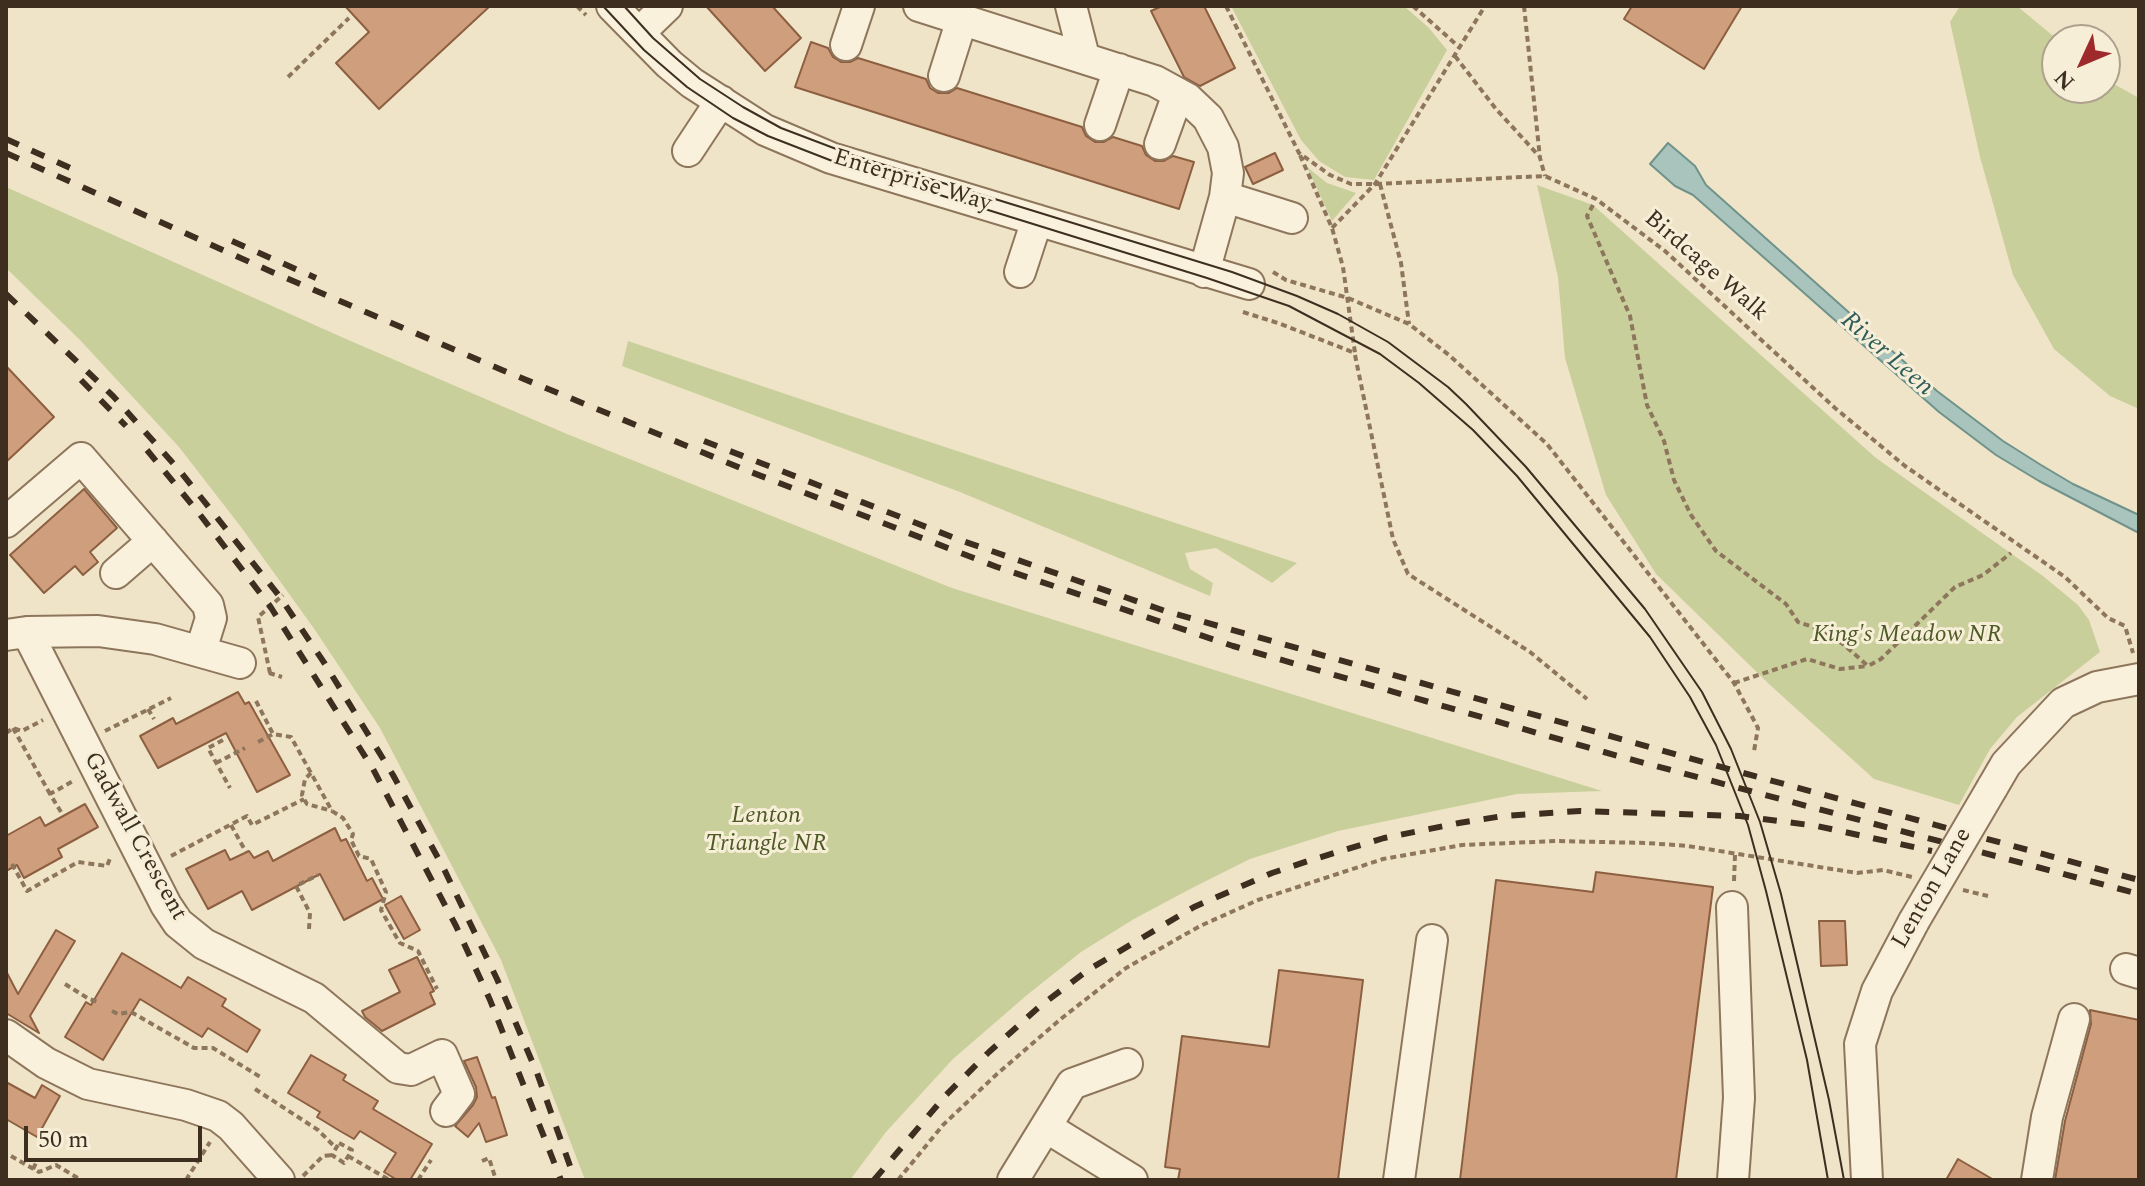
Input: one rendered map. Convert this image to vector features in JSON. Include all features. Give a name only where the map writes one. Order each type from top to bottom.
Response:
[{"type":"street","name":"Enterprise Way","points":[[612,6],[669,64],[721,101],[765,130],[831,158],[1204,272],[1258,276]]},
{"type":"street","points":[[639,33],[667,6]]},
{"type":"street","points":[[846,45],[859,6]]},
{"type":"street","points":[[919,6],[968,16],[1084,57],[1128,64],[1178,94],[1208,118],[1223,147],[1228,173],[1225,197],[1204,272]]},
{"type":"street","points":[[1071,6],[1084,57]]},
{"type":"street","points":[[944,76],[968,16]]},
{"type":"street","points":[[1100,125],[1128,64]]},
{"type":"street","points":[[1160,144],[1178,94]]},
{"type":"street","points":[[688,151],[721,101]]},
{"type":"street","points":[[1225,197],[1292,218]]},
{"type":"street","points":[[1020,272],[1037,220]]},
{"type":"street","points":[[6,522],[81,458],[208,605],[211,618],[201,650]]},
{"type":"street","points":[[116,573],[153,541]]},
{"type":"street","points":[[16,633],[98,631],[155,639],[240,663]]},
{"type":"street","name":"Gadwall Crescent","points":[[16,633],[65,709],[166,905],[189,934],[314,998],[398,1068],[411,1070],[442,1055],[459,1094],[446,1111]]},
{"type":"street","name":"Lenton Lane","points":[[1867,1180],[1860,1044],[1877,991],[1914,921],[2006,764],[2063,703],[2136,666]]},
{"type":"street","points":[[1732,907],[1739,1098],[1733,1180]]},
{"type":"street","points":[[1399,1180],[1432,940]]},
{"type":"street","points":[[2037,1180],[2047,1117],[2074,1019]]},
{"type":"street","points":[[6,1035],[46,1063],[88,1084],[208,1112],[224,1121],[279,1180]]},
{"type":"street","points":[[1013,1180],[1072,1084],[1127,1064]]},
{"type":"street","points":[[1046,1127],[1132,1180]]},
{"type":"path","name":"Birdcage Walk","points":[[1226,6],[1299,153],[1330,175],[1351,184],[1545,176],[1595,202],[1665,251],[1835,408],[1905,466],[2065,577],[2108,618],[2125,626],[2136,666]]},
{"type":"path","points":[[1413,6],[1459,47]]},
{"type":"path","points":[[1332,228],[1377,184],[1485,6]]},
{"type":"path","points":[[1524,6],[1540,158],[1545,176]]},
{"type":"path","points":[[288,77],[349,18]]},
{"type":"path","points":[[1454,55],[1540,158]]},
{"type":"path","points":[[1299,153],[1332,228],[1343,267],[1352,337]]},
{"type":"path","points":[[1377,184],[1401,263],[1409,324]]},
{"type":"path","points":[[1595,202],[1599,212]]},
{"type":"path","points":[[1595,202],[1587,216],[1630,316],[1647,405],[1664,441],[1674,480],[1691,515],[1716,551],[1786,604],[1798,622],[1819,629],[1843,644],[1868,666]]},
{"type":"path","points":[[1258,276],[1286,280],[1348,298],[1409,324],[1449,355],[1547,444],[1734,683],[1758,728],[1754,751]]},
{"type":"path","points":[[1355,353],[1393,539],[1408,574],[1530,652],[1587,699]]},
{"type":"path","points":[[1734,683],[1807,659],[1840,669],[1868,666],[1881,659],[1955,587],[1983,575],[2011,553]]},
{"type":"path","points":[[270,673],[258,617],[283,595]]},
{"type":"path","points":[[50,794],[89,755],[148,709],[171,698]]},
{"type":"path","points":[[256,701],[273,734]]},
{"type":"path","points":[[13,728],[22,731],[65,709]]},
{"type":"path","points":[[148,709],[154,719]]},
{"type":"path","points":[[6,733],[13,728]]},
{"type":"path","points":[[13,728],[61,812]]},
{"type":"path","points":[[258,742],[273,734],[291,737],[332,811]]},
{"type":"path","points":[[223,740],[208,748],[230,788]]},
{"type":"path","points":[[216,763],[245,748]]},
{"type":"path","points":[[311,773],[305,779],[304,799],[307,804],[332,811],[343,818],[353,834],[351,840],[359,856],[371,859],[386,892],[381,910],[400,943],[418,951],[437,989]]},
{"type":"path","points":[[147,868],[247,816],[252,825],[304,799]]},
{"type":"path","points":[[231,825],[246,852]]},
{"type":"path","points":[[12,864],[27,891],[78,862],[107,866],[113,851],[133,841]]},
{"type":"path","points":[[309,929],[310,913],[296,886],[318,875]]},
{"type":"path","points":[[65,984],[99,1002]]},
{"type":"path","points":[[112,1011],[118,1014],[131,1012],[194,1048],[213,1048],[262,1078]]},
{"type":"path","points":[[255,1089],[318,1130],[336,1148]]},
{"type":"path","points":[[186,1180],[224,1121]]},
{"type":"path","points":[[299,1180],[323,1156],[332,1155],[344,1163],[352,1150],[339,1143],[332,1155]]},
{"type":"path","points":[[11,1156],[39,1172],[56,1165],[81,1180]]},
{"type":"path","points":[[348,1156],[388,1179]]},
{"type":"path","points":[[482,1161],[489,1158],[496,1180]]},
{"type":"path","points":[[418,1180],[431,1160]]},
{"type":"path","points":[[33,1169],[37,1161]]},
{"type":"path","points":[[375,1180],[378,1174]]},
{"type":"green space","points":[[1231,6],[1404,6],[1429,28],[1447,50],[1374,180],[1345,177],[1319,161],[1301,140]]},
{"type":"green space","points":[[1960,6],[2017,6],[2041,26],[2041,104],[2121,104],[2121,88],[2139,98],[2139,409],[2110,396],[2054,349],[2013,275],[1980,157],[1950,22]]},
{"type":"green space","points":[[1307,167],[1327,183],[1356,193],[1332,221]]},
{"type":"green space","name":"King's Meadow NR","points":[[1537,185],[1593,205],[1876,458],[2043,576],[2078,605],[2089,620],[2100,652],[2017,717],[1990,749],[1959,805],[1874,779],[1770,685],[1656,574],[1606,495],[1565,358],[1558,277]]},
{"type":"green space","name":"Lenton Triangle NR","points":[[6,187],[567,434],[952,588],[1602,791],[1517,794],[1338,831],[1250,859],[1194,887],[1081,952],[1027,995],[953,1059],[886,1132],[850,1180],[585,1180],[501,960],[380,728],[315,630],[179,447],[80,340],[6,268]]},
{"type":"green space","points":[[628,341],[1297,563],[1272,583],[1216,548],[1185,553],[1190,569],[1213,583],[1210,596],[960,492],[622,366]]},
{"type":"water","name":"River Leen","points":[[1668,143],[1695,166],[1706,185],[1937,391],[2003,441],[2041,465],[2139,515],[2139,533],[1996,455],[1939,412],[1693,195],[1675,186],[1650,164]]},
{"type":"building","points":[[345,6],[490,6],[379,109],[336,63],[369,32]]},
{"type":"building","points":[[706,6],[772,6],[801,38],[765,71]]},
{"type":"building","points":[[1162,6],[1204,6],[1235,68],[1200,86],[1184,77],[1151,11]]},
{"type":"building","points":[[1632,6],[1742,6],[1704,69],[1624,19]]},
{"type":"building","points":[[811,42],[828,48],[833,57],[841,62],[858,58],[926,79],[930,88],[938,93],[949,93],[957,88],[1082,127],[1086,136],[1095,142],[1104,142],[1113,137],[1142,146],[1146,155],[1155,161],[1164,161],[1173,156],[1194,162],[1179,209],[795,87]]},
{"type":"building","points":[[1275,153],[1283,170],[1253,184],[1245,167]]},
{"type":"building","points":[[6,366],[54,417],[6,462]]},
{"type":"building","points":[[84,489],[117,528],[90,552],[98,562],[83,575],[75,566],[44,593],[10,555]]},
{"type":"building","points":[[238,692],[245,704],[249,702],[290,775],[257,792],[226,733],[158,768],[140,736],[173,718],[176,724]]},
{"type":"building","points":[[85,804],[98,827],[58,849],[62,857],[24,878],[17,865],[6,871],[6,836],[40,817],[45,826]]},
{"type":"building","points":[[335,828],[341,841],[346,839],[367,881],[372,878],[383,899],[344,920],[320,874],[252,910],[242,891],[208,909],[186,869],[225,850],[230,860],[249,851],[254,858],[268,851],[273,861]]},
{"type":"building","points":[[1596,872],[1713,887],[1676,1180],[1460,1180],[1496,880],[1593,892]]},
{"type":"building","points":[[401,896],[420,930],[404,939],[385,905]]},
{"type":"building","points":[[1819,921],[1845,921],[1847,965],[1821,966]]},
{"type":"building","points":[[56,930],[75,941],[30,1016],[39,1033],[6,1013],[6,971],[18,994]]},
{"type":"building","points":[[122,953],[181,988],[188,977],[226,999],[222,1006],[260,1030],[247,1052],[208,1028],[202,1037],[140,999],[103,1060],[65,1037],[86,1002],[91,1005]]},
{"type":"building","points":[[417,957],[434,991],[430,993],[435,1004],[382,1031],[362,1011],[400,992],[389,970]]},
{"type":"building","points":[[1279,970],[1363,980],[1338,1180],[1178,1180],[1180,1169],[1165,1167],[1182,1036],[1269,1047]]},
{"type":"building","points":[[2090,1010],[2139,1020],[2139,1180],[2055,1180],[2065,1121],[2091,1024]]},
{"type":"building","points":[[311,1055],[346,1075],[343,1080],[378,1101],[373,1109],[432,1144],[410,1180],[397,1180],[384,1172],[396,1153],[360,1131],[354,1139],[317,1117],[320,1112],[288,1093]]},
{"type":"building","points":[[477,1057],[492,1098],[495,1097],[507,1135],[486,1142],[479,1123],[468,1137],[455,1126],[477,1097],[476,1087],[464,1061]]},
{"type":"building","points":[[6,1082],[35,1098],[42,1085],[60,1096],[37,1137],[6,1119]]},
{"type":"building","points":[[1958,1159],[1994,1180],[1946,1180]]},
{"type":"tram line","points":[[603,6],[644,50],[687,87],[733,118],[768,136],[840,164],[1289,306],[1380,354],[1473,430],[1517,476],[1650,637],[1690,697],[1716,745],[1748,825],[1766,891],[1807,1060],[1828,1180]]},
{"type":"tram line","points":[[624,6],[653,38],[700,79],[781,128],[852,155],[1232,272],[1297,296],[1338,314],[1388,342],[1466,404],[1526,467],[1645,609],[1702,692],[1731,749],[1760,822],[1781,894],[1829,1100],[1844,1180]]},
{"type":"railway","points":[[6,139],[79,172]]},
{"type":"railway","points":[[6,153],[272,272],[502,370],[743,469],[997,567],[1233,646],[1618,756],[2139,894]]},
{"type":"railway","points":[[232,241],[316,278]]},
{"type":"railway","points":[[6,294],[113,396],[180,471],[280,597],[325,664],[393,775],[444,869],[497,979],[537,1073],[575,1180]]},
{"type":"railway","points":[[81,380],[126,426]]},
{"type":"railway","points":[[704,441],[960,540],[1165,611],[2139,880]]},
{"type":"railway","points":[[147,450],[270,606],[373,769],[456,926],[490,1000],[561,1180]]},
{"type":"railway","points":[[874,1180],[946,1095],[989,1052],[1039,1007],[1088,970],[1194,907],[1308,861],[1384,838],[1459,823],[1503,816],[1580,811],[1740,816],[1817,826],[1932,851]]}]
